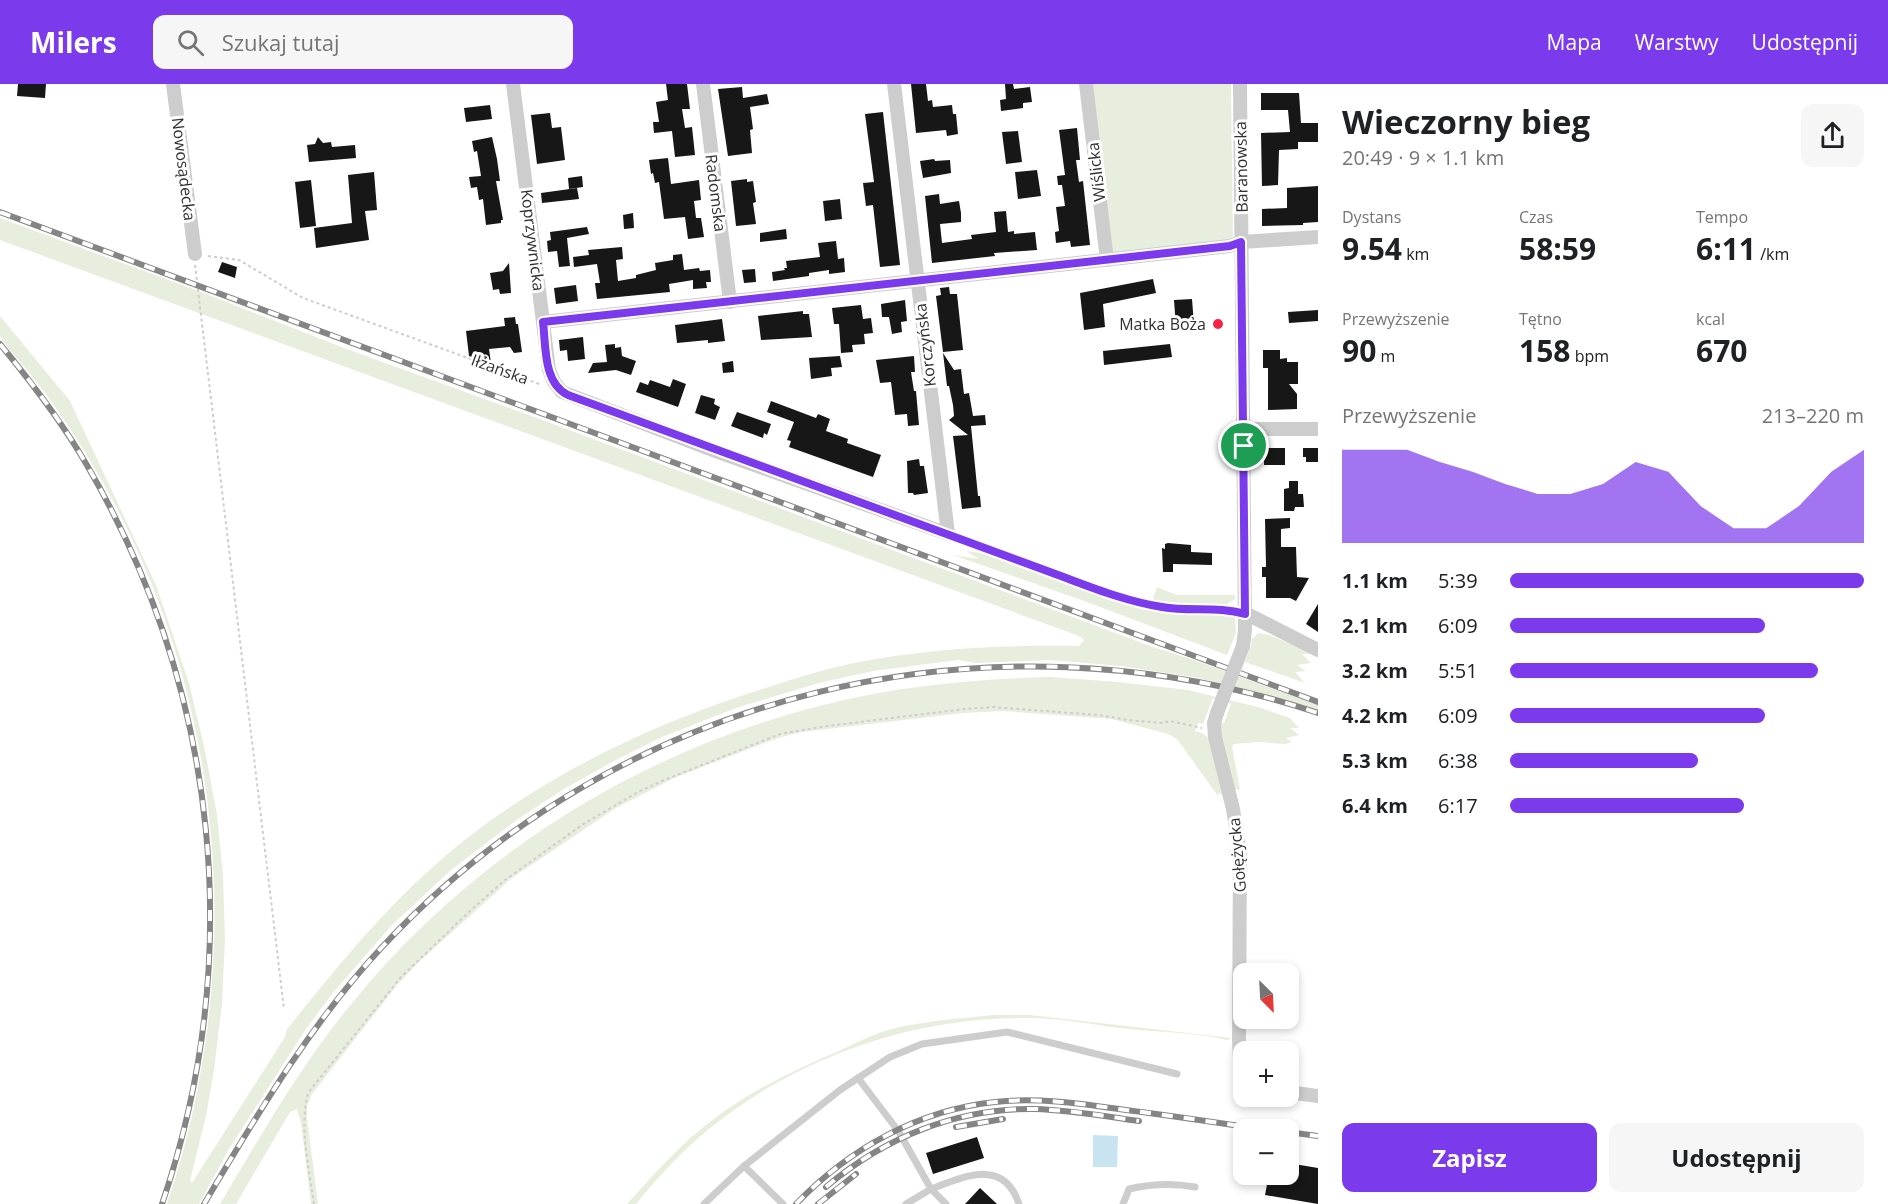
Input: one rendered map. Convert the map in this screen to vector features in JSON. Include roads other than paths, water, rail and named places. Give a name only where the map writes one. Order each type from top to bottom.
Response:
[{"type":"street","name":"Nowosądecka","points":[[173,84],[195,254]]},
{"type":"street","name":"Koprzywnicka","points":[[513,84],[549,370],[554,382],[562,392]]},
{"type":"street","name":"Radomska","points":[[703,84],[730,302]]},
{"type":"street","name":"Korczyńska","points":[[562,392],[718,452],[948,534],[894,84]]},
{"type":"street","name":"Wiślicka","points":[[1086,84],[1107,260]]},
{"type":"street","name":"Baranowska","points":[[1240,84],[1245,614],[1243,646]]},
{"type":"street","points":[[543,322],[1230,246],[1241,242],[1318,237]]},
{"type":"street","points":[[1244,429],[1318,429]]},
{"type":"street","points":[[1245,614],[1318,650]]},
{"type":"street","name":"Gołężycka","points":[[1239,1041],[1240,854],[1233,809],[1214,729],[1217,713],[1243,646]]},
{"type":"street","points":[[1299,1093],[1318,1096]]},
{"type":"lane","points":[[704,1204],[744,1166],[840,1090],[890,1057],[922,1044],[1006,1032],[1177,1074]]},
{"type":"lane","points":[[858,1078],[899,1132],[931,1189],[946,1204]]},
{"type":"lane","points":[[744,1166],[783,1204]]},
{"type":"lane","points":[[906,1204],[931,1189],[964,1176],[990,1174],[1005,1180],[1015,1192],[1019,1204]]},
{"type":"lane","points":[[1123,1204],[1129,1189],[1145,1185],[1179,1184],[1195,1187]]},
{"type":"water","points":[[1093,1135],[1118,1136],[1117,1167],[1093,1167]]},
{"type":"railway","points":[[0,212],[1318,702]]},
{"type":"railway","points":[[0,344],[24,373],[68,435],[88,467],[132,553],[167,643],[191,734],[206,828],[210,922],[204,1016],[188,1111],[162,1204]]},
{"type":"railway","points":[[204,1204],[265,1103],[309,1037],[357,975],[383,946],[478,858],[583,787],[697,731],[816,693],[940,671],[1067,667],[1193,681],[1318,713]]},
{"type":"railway","points":[[796,1204],[839,1166],[886,1135],[912,1123],[967,1106],[1028,1100],[1061,1102],[1233,1125]]},
{"type":"railway","points":[[826,1187],[849,1169],[897,1140],[950,1120],[978,1114],[1035,1109],[1139,1121]]},
{"type":"railway","points":[[956,1127],[1003,1119]]},
{"type":"railway","points":[[1299,1133],[1318,1136]]},
{"type":"railway","points":[[818,1204],[856,1174]]},
{"type":"place","name":"Matka Boża","points":[[1218,324]]}]
